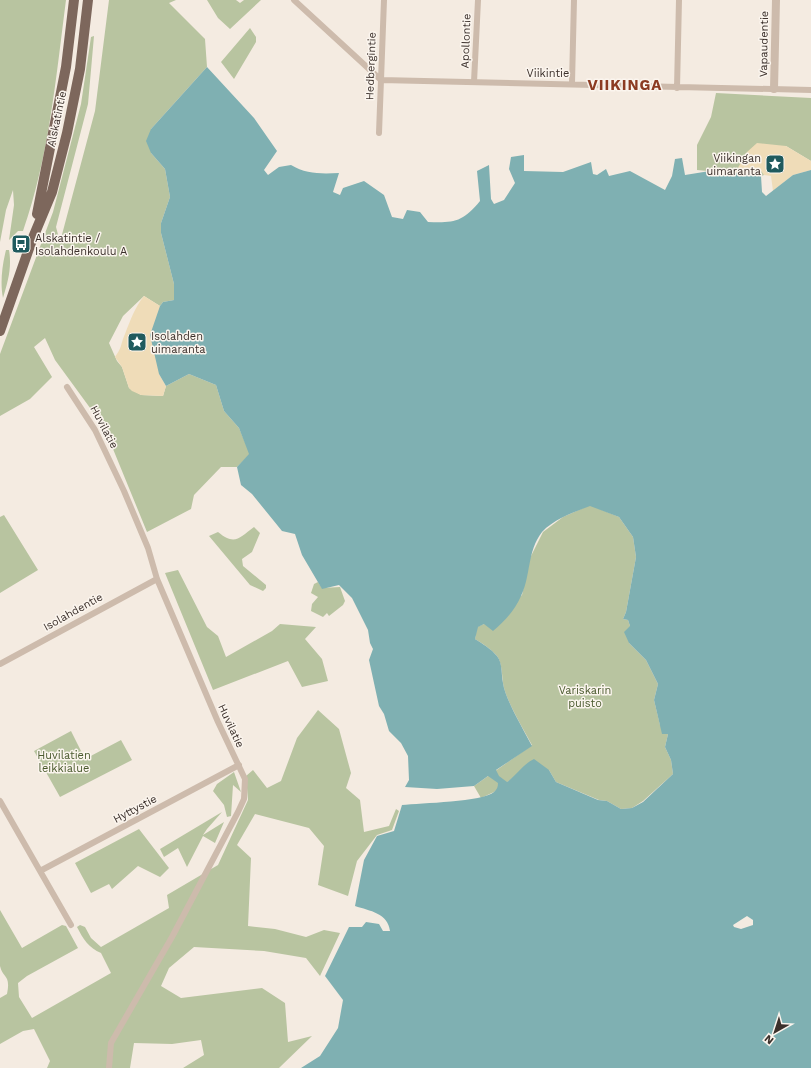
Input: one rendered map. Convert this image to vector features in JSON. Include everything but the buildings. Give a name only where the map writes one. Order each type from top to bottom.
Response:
[{"type":"main road","name":"Alskatintie","points":[[32,240],[63,81],[74,0]]},
{"type":"main road","name":"Alskatintie","points":[[0,331],[32,240],[52,192],[67,133],[80,69],[88,0]]},
{"type":"street","points":[[294,0],[381,80]]},
{"type":"street","name":"Hedbergintie","points":[[379,133],[384,0]]},
{"type":"street","name":"Apollontie","points":[[474,82],[478,0]]},
{"type":"street","points":[[572,83],[574,0]]},
{"type":"street","points":[[677,88],[679,0]]},
{"type":"street","name":"Vapaudentie","points":[[774,88],[776,0]]},
{"type":"street","name":"Viikintie","points":[[381,80],[572,83],[677,88],[774,88],[811,90]]},
{"type":"street","name":"Huvilatie","points":[[67,387],[83,409],[107,453],[136,519],[157,579],[218,722],[245,779],[244,799],[172,937],[111,1043],[108,1068]]},
{"type":"street","name":"Isolahdentie","points":[[0,664],[157,579]]},
{"type":"street","name":"Hyttystie","points":[[40,870],[239,766]]},
{"type":"street","points":[[0,801],[71,925]]},
{"type":"green space","points":[[0,0],[66,0],[50,117],[32,203],[23,231],[18,231],[9,240],[14,205],[13,190],[6,210],[0,242]]},
{"type":"green space","points":[[109,0],[176,0],[169,3],[205,39],[207,67],[151,129],[151,153],[165,169],[170,197],[161,223],[161,233],[174,284],[174,300],[163,302],[160,306],[144,296],[123,316],[109,343],[117,361],[122,367],[129,388],[141,395],[163,396],[166,386],[189,374],[216,385],[224,411],[239,428],[250,454],[237,467],[221,467],[194,495],[191,509],[147,532],[104,427],[55,360],[45,338],[34,347],[52,377],[30,399],[0,416],[0,354],[53,212],[81,104],[91,37],[94,36],[88,104],[56,227],[60,242],[95,111]]},
{"type":"green space","points":[[207,0],[236,0],[240,3],[244,0],[261,0],[230,29],[218,18]]},
{"type":"green space","points":[[250,28],[256,37],[256,42],[234,79],[221,62]]},
{"type":"green space","points":[[716,93],[811,98],[811,161],[786,146],[763,171],[764,175],[761,176],[697,170],[697,145],[711,117]]},
{"type":"green space","points":[[6,250],[9,250],[10,268],[3,298],[2,274]]},
{"type":"green space","name":"Variskarin puisto","points":[[590,505],[619,517],[633,537],[636,557],[626,612],[623,619],[628,620],[630,626],[629,643],[646,660],[658,684],[654,700],[660,725],[668,734],[665,747],[671,760],[673,774],[643,801],[632,808],[621,809],[607,801],[599,800],[556,782],[549,770],[514,777],[494,792],[481,798],[474,786],[532,745],[504,690],[502,669],[499,659],[490,649],[475,639],[477,627],[484,624],[522,595],[530,558],[543,532],[563,517]]},
{"type":"green space","points":[[4,515],[38,570],[0,593],[0,517]]},
{"type":"green space","points":[[254,527],[260,533],[252,552],[242,559],[243,566],[266,585],[266,588],[263,591],[250,585],[209,536],[218,532],[229,539],[237,539]]},
{"type":"green space","points":[[178,570],[207,627],[218,636],[226,657],[272,631],[280,624],[316,627],[305,639],[322,659],[328,681],[302,687],[288,661],[213,690],[165,573]]},
{"type":"green space","points":[[318,582],[322,588],[340,587],[345,601],[343,605],[329,616],[327,613],[323,617],[311,611],[312,604],[318,597],[311,593],[314,584]]},
{"type":"green space","points":[[318,710],[339,729],[351,773],[346,788],[360,800],[364,832],[389,826],[396,809],[399,811],[392,830],[377,835],[357,861],[348,896],[318,885],[324,846],[309,828],[255,814],[237,845],[251,858],[248,926],[275,929],[306,937],[324,930],[340,933],[320,976],[306,958],[264,951],[194,947],[169,968],[161,986],[181,998],[262,988],[285,1003],[288,1042],[312,1036],[279,1068],[183,1068],[204,1055],[201,1040],[172,1044],[134,1043],[130,1068],[47,1068],[50,1061],[34,1029],[23,1031],[0,1044],[0,998],[7,994],[8,983],[0,966],[0,910],[22,948],[62,925],[66,926],[78,948],[27,976],[18,983],[19,997],[32,1018],[111,973],[101,953],[93,949],[87,943],[77,927],[80,925],[85,927],[91,938],[101,947],[169,908],[167,895],[218,865],[248,800],[246,776],[253,770],[267,788],[281,781],[297,738]]},
{"type":"green space","name":"Huvilatien leikkialue","points":[[71,731],[85,759],[121,740],[132,760],[60,797],[34,751]]},
{"type":"green space","points":[[234,772],[241,792],[233,785],[231,816],[227,817],[224,805],[213,791],[217,784]]},
{"type":"green space","points":[[222,812],[203,835],[224,822],[215,843],[203,836],[187,867],[178,848],[164,857],[160,849]]},
{"type":"green space","points":[[139,829],[169,868],[160,877],[138,866],[112,889],[109,884],[91,893],[75,863]]},
{"type":"sand","name":"Viikingan uimaranta","points":[[757,143],[786,146],[811,161],[811,170],[793,175],[773,191],[771,176],[764,175],[759,168],[755,169],[753,175],[735,173],[747,152]]},
{"type":"sand","name":"Isolahden uimaranta","points":[[144,296],[160,306],[159,374],[166,386],[163,396],[141,395],[132,391],[129,388],[122,367],[115,357],[118,353],[133,314]]},
{"type":"water","points":[[207,67],[254,118],[277,151],[264,170],[268,175],[279,167],[291,165],[314,173],[339,173],[333,192],[340,195],[343,188],[364,181],[384,195],[392,217],[403,219],[407,210],[420,212],[428,222],[457,220],[474,208],[480,201],[477,171],[489,165],[491,199],[494,204],[504,200],[515,183],[509,169],[511,157],[524,155],[524,171],[563,172],[591,162],[593,174],[597,175],[606,169],[609,176],[630,171],[665,190],[672,176],[675,159],[682,158],[685,175],[716,170],[761,176],[762,192],[766,196],[793,175],[811,170],[811,1068],[301,1068],[320,1056],[338,1028],[343,1000],[325,976],[349,927],[362,927],[366,922],[379,924],[383,931],[390,931],[389,925],[382,916],[372,911],[355,906],[364,860],[377,836],[394,831],[402,805],[451,802],[478,798],[494,792],[498,783],[488,776],[474,786],[437,789],[405,787],[409,780],[408,756],[401,743],[389,731],[384,714],[379,706],[369,660],[373,649],[370,643],[368,630],[352,598],[339,585],[322,589],[302,555],[295,534],[282,531],[252,494],[241,485],[237,467],[249,454],[239,428],[224,411],[216,385],[189,374],[166,386],[159,374],[150,335],[160,306],[163,302],[174,300],[174,284],[161,233],[161,223],[170,197],[165,169],[151,153],[146,141],[151,129]],"holes":[[[590,506],[619,517],[633,537],[636,557],[626,612],[623,619],[628,620],[630,626],[624,632],[629,643],[646,660],[658,684],[654,700],[662,734],[668,734],[665,747],[671,760],[673,774],[643,802],[632,808],[621,809],[607,801],[598,800],[556,782],[549,770],[534,759],[507,782],[499,776],[496,770],[532,746],[504,690],[499,659],[490,649],[475,639],[478,627],[484,624],[493,631],[513,611],[524,588],[531,555],[537,539],[542,532],[552,523],[571,513]],[[747,916],[753,920],[753,925],[741,929],[734,927],[733,925]]]},
{"type":"place","name":"Viikingan uimaranta","points":[[775,164]]},
{"type":"place","name":"Alskatintie / Isolahdenkoulu A","points":[[21,244]]},
{"type":"place","name":"Isolahden uimaranta","points":[[137,342]]},
{"type":"district","name":"VIIKINGA","points":[[625,85]]}]
